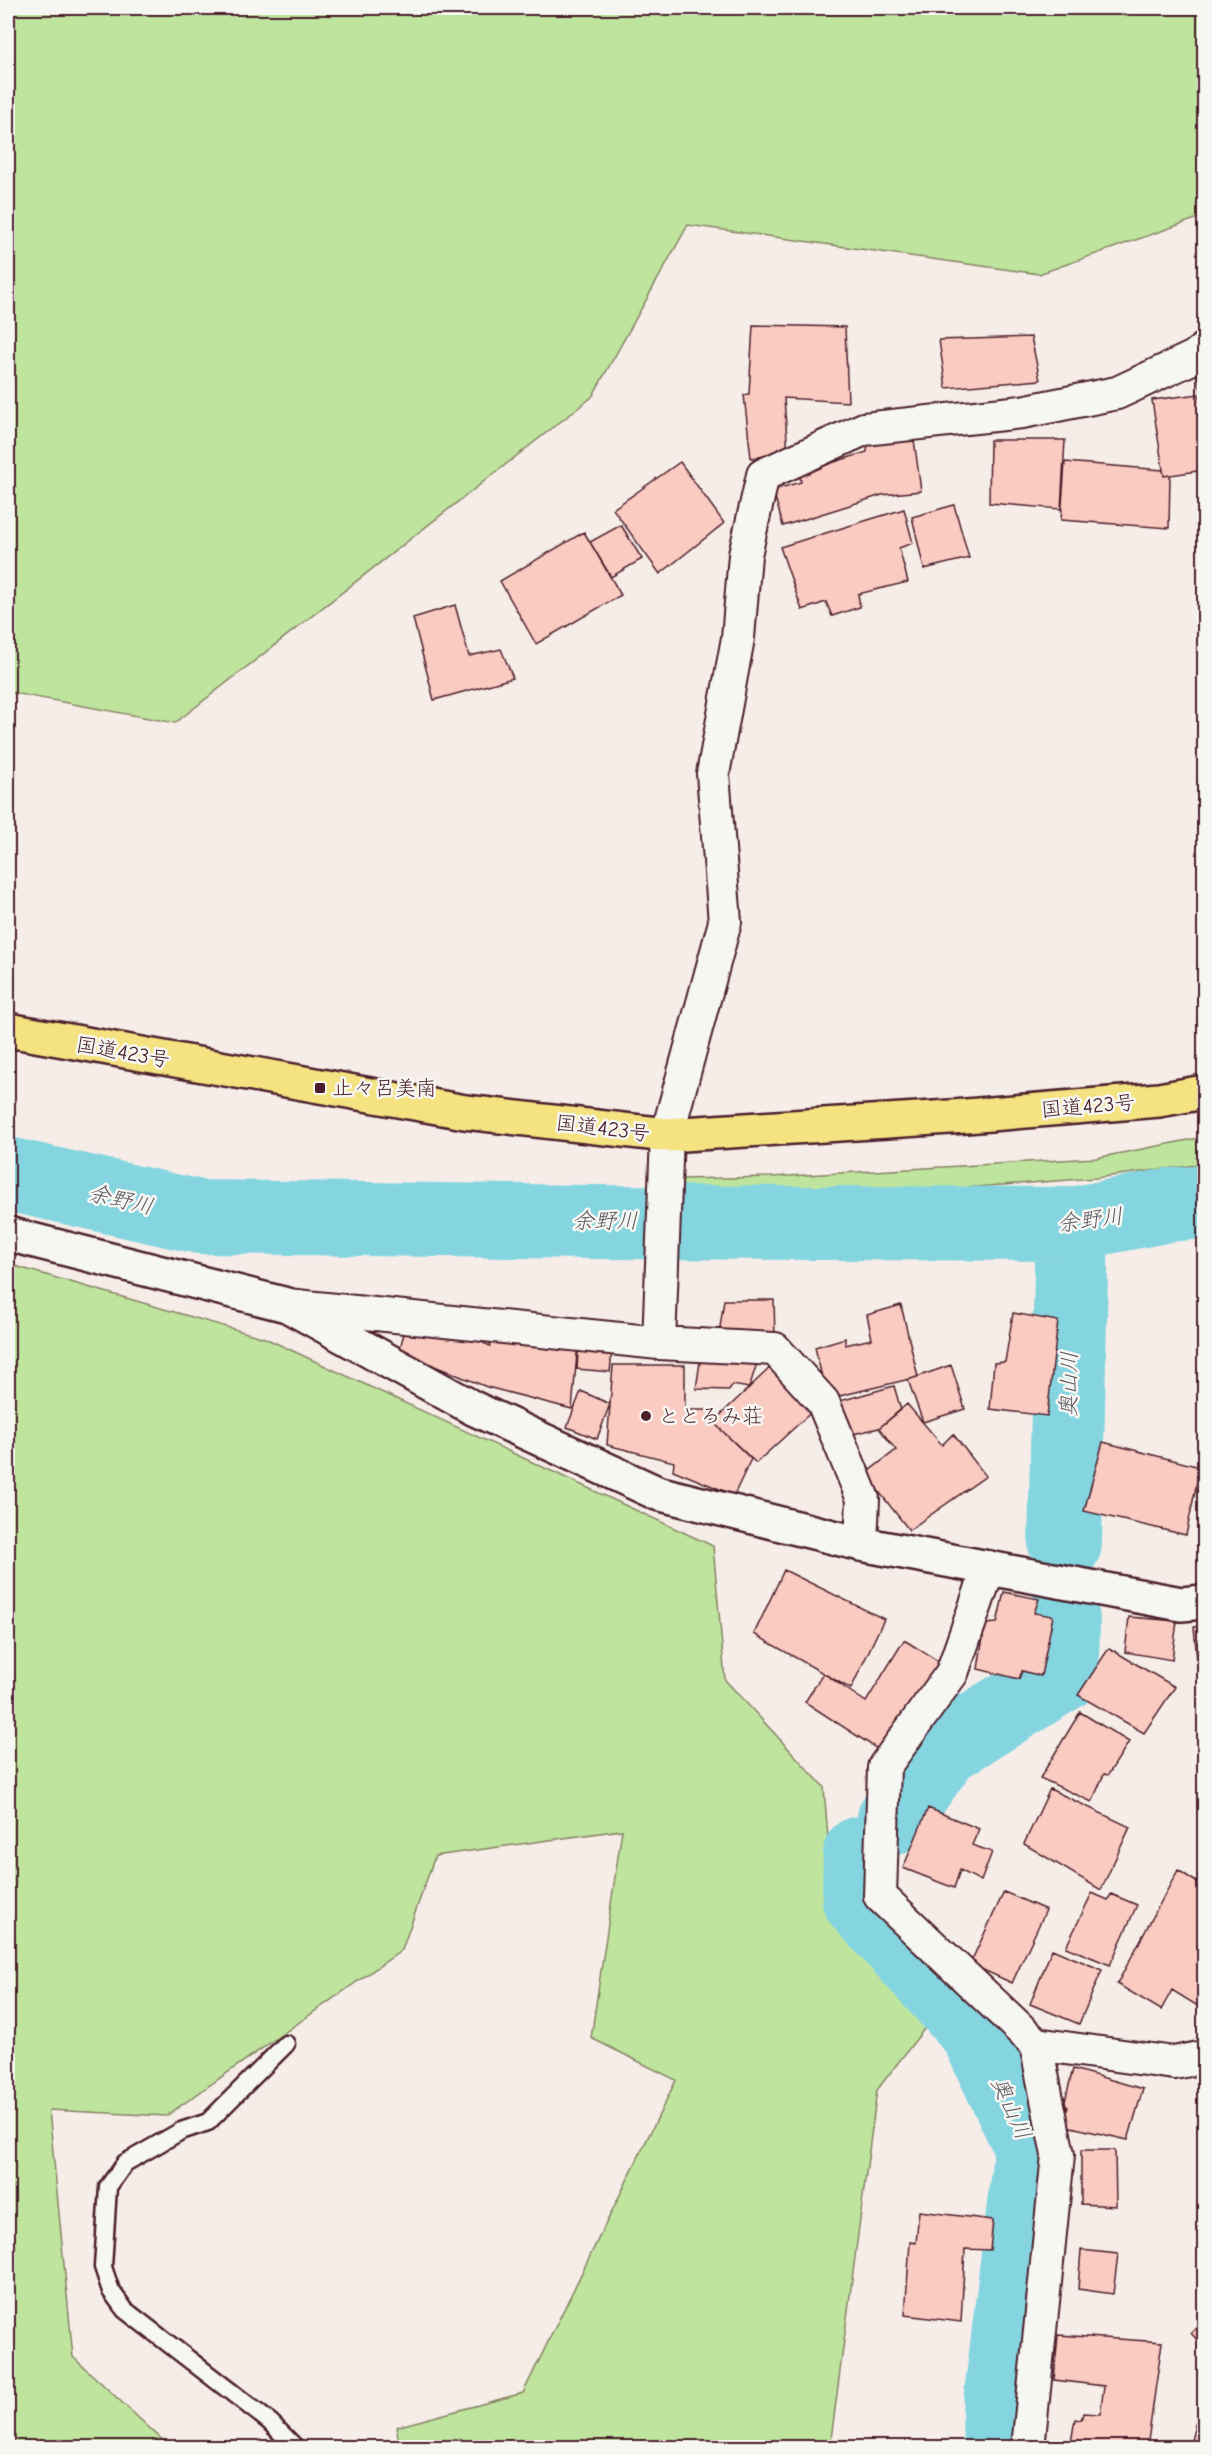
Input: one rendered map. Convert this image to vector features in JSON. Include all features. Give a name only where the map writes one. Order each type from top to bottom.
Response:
[{"type":"highway","name":"国道423号","points":[[8,1030],[465,1112],[667,1135],[966,1116],[1158,1100],[1204,1092]]},
{"type":"street","points":[[659,1343],[667,1135],[725,922],[713,774],[738,638],[745,555],[763,475],[864,429],[1022,412],[1117,393],[1194,357],[1204,349]]},
{"type":"street","points":[[8,1234],[287,1305],[659,1343],[775,1348],[823,1402],[863,1499],[861,1544]]},
{"type":"street","points":[[287,1305],[473,1407],[657,1493],[861,1544],[1181,1604],[1204,1602]]},
{"type":"street","points":[[989,1567],[952,1673],[884,1767],[880,1896],[1036,2044],[1058,2155],[1028,2448]]},
{"type":"street","points":[[1036,2044],[1174,2063],[1204,2057]]},
{"type":"lane","points":[[286,2044],[208,2122],[181,2131],[125,2163],[108,2187],[103,2267],[111,2291],[125,2310],[270,2422],[296,2448]]},
{"type":"green space","points":[[8,8],[1204,8],[1204,216],[1039,274],[688,225],[592,397],[175,723],[8,692]]},
{"type":"green space","points":[[1204,1137],[1204,1164],[1095,1178],[935,1190],[730,1217],[679,1217],[682,1179],[771,1177],[1096,1158]]},
{"type":"green space","points":[[8,1264],[265,1338],[713,1546],[725,1680],[824,1787],[834,1915],[928,2024],[877,2090],[830,2447],[400,2447],[396,2427],[523,2393],[676,2080],[591,2038],[622,1830],[435,1856],[402,1950],[166,2116],[49,2110],[73,2357],[170,2447],[8,2447]]},
{"type":"building","points":[[753,325],[845,327],[848,402],[784,398],[788,453],[751,458],[744,395],[749,394]]},
{"type":"building","points":[[1031,337],[1040,380],[946,388],[939,340]]},
{"type":"building","points":[[1204,373],[1204,407],[1198,374]]},
{"type":"building","points":[[1199,394],[1204,428],[1204,470],[1164,476],[1152,400]]},
{"type":"building","points":[[913,432],[921,491],[882,495],[783,526],[773,490],[801,482],[799,473],[867,452],[868,439]]},
{"type":"building","points":[[990,440],[1065,440],[1061,509],[989,503]]},
{"type":"building","points":[[680,462],[724,523],[660,574],[613,509]]},
{"type":"building","points":[[1065,462],[1163,470],[1164,476],[1170,475],[1169,528],[1061,520]]},
{"type":"building","points":[[954,505],[969,558],[924,569],[912,517]]},
{"type":"building","points":[[904,509],[913,543],[899,548],[908,582],[858,594],[860,607],[832,616],[826,602],[802,610],[780,547]]},
{"type":"building","points":[[621,525],[642,559],[611,577],[590,542]]},
{"type":"building","points":[[584,532],[621,595],[536,644],[500,581]]},
{"type":"building","points":[[455,605],[469,656],[501,649],[513,678],[434,700],[413,618]]},
{"type":"building","points":[[724,1300],[774,1300],[775,1337],[719,1334]]},
{"type":"building","points":[[901,1305],[918,1377],[827,1399],[815,1347],[845,1338],[845,1345],[872,1339],[867,1315]]},
{"type":"building","points":[[1013,1313],[1058,1321],[1047,1416],[990,1409],[994,1363],[1005,1362]]},
{"type":"building","points":[[407,1322],[450,1328],[490,1346],[492,1329],[578,1343],[572,1409],[487,1387],[399,1352]]},
{"type":"building","points":[[579,1337],[613,1341],[610,1372],[577,1369]]},
{"type":"building","points":[[702,1349],[760,1354],[749,1388],[732,1385],[729,1390],[696,1389]]},
{"type":"building","points":[[775,1363],[817,1407],[756,1463],[713,1422]]},
{"type":"building","points":[[613,1365],[685,1365],[685,1410],[711,1410],[713,1422],[751,1459],[734,1495],[673,1470],[674,1462],[607,1445]]},
{"type":"building","points":[[951,1365],[965,1409],[923,1422],[908,1380]]},
{"type":"building","points":[[894,1386],[901,1410],[879,1428],[840,1437],[833,1403]]},
{"type":"building","points":[[581,1391],[610,1404],[597,1439],[567,1427]]},
{"type":"building","points":[[907,1404],[942,1445],[953,1434],[986,1476],[909,1530],[865,1474],[896,1450],[879,1428]]},
{"type":"building","points":[[1103,1442],[1200,1467],[1186,1535],[1084,1511]]},
{"type":"building","points":[[784,1570],[884,1619],[851,1689],[754,1634]]},
{"type":"building","points":[[1004,1592],[1039,1599],[1034,1613],[1053,1616],[1041,1676],[1022,1671],[1019,1679],[978,1669],[985,1624],[997,1623]]},
{"type":"building","points":[[1129,1617],[1177,1621],[1172,1660],[1125,1652]]},
{"type":"building","points":[[1204,1625],[1204,1680],[1199,1681],[1194,1627]]},
{"type":"building","points":[[904,1640],[943,1664],[888,1756],[805,1702],[823,1673],[866,1702]]},
{"type":"building","points":[[1109,1648],[1175,1687],[1144,1733],[1078,1695]]},
{"type":"building","points":[[1080,1712],[1129,1742],[1108,1775],[1104,1774],[1092,1802],[1040,1778]]},
{"type":"building","points":[[1050,1789],[1130,1827],[1101,1890],[1024,1844]]},
{"type":"building","points":[[928,1808],[979,1829],[972,1845],[992,1852],[981,1881],[960,1870],[954,1888],[903,1868]]},
{"type":"building","points":[[1178,1870],[1204,1887],[1204,2010],[1172,1990],[1161,2010],[1117,1984]]},
{"type":"building","points":[[1004,1892],[1046,1910],[1012,1983],[970,1964]]},
{"type":"building","points":[[1092,1893],[1108,1900],[1111,1894],[1137,1905],[1110,1965],[1066,1947]]},
{"type":"building","points":[[1052,1949],[1102,1970],[1079,2024],[1030,2004]]},
{"type":"building","points":[[1073,2069],[1143,2089],[1128,2140],[1062,2125],[1068,2107],[1064,2105]]},
{"type":"building","points":[[1081,2150],[1115,2150],[1116,2206],[1081,2204]]},
{"type":"building","points":[[919,2211],[993,2220],[990,2250],[965,2249],[961,2322],[905,2315],[910,2242],[916,2243]]},
{"type":"building","points":[[1081,2250],[1118,2254],[1113,2294],[1078,2289]]},
{"type":"building","points":[[1204,2320],[1204,2348],[1191,2333]]},
{"type":"building","points":[[1058,2335],[1162,2342],[1147,2448],[1070,2448],[1075,2419],[1081,2420],[1083,2413],[1100,2414],[1104,2386],[1054,2380]]},
{"type":"building","points":[[1198,2413],[1204,2415],[1204,2448],[1189,2448]]},
{"type":"waterway","name":"余野川","points":[[8,1174],[200,1217],[593,1222],[1072,1224],[1169,1205],[1204,1202]]},
{"type":"waterway","name":"奥山川","points":[[1065,1544],[1072,1224]]},
{"type":"waterway","name":"奥山川","points":[[894,1818],[944,1748],[1062,1675],[1063,1619]]},
{"type":"waterway","name":"奥山川","points":[[860,1853],[859,1900],[977,2032],[1031,2147],[999,2412],[1000,2448]]},
{"type":"place","name":"止々呂美南","points":[[320,1088]]},
{"type":"place","name":"ととろみ荘","points":[[646,1416]]}]
